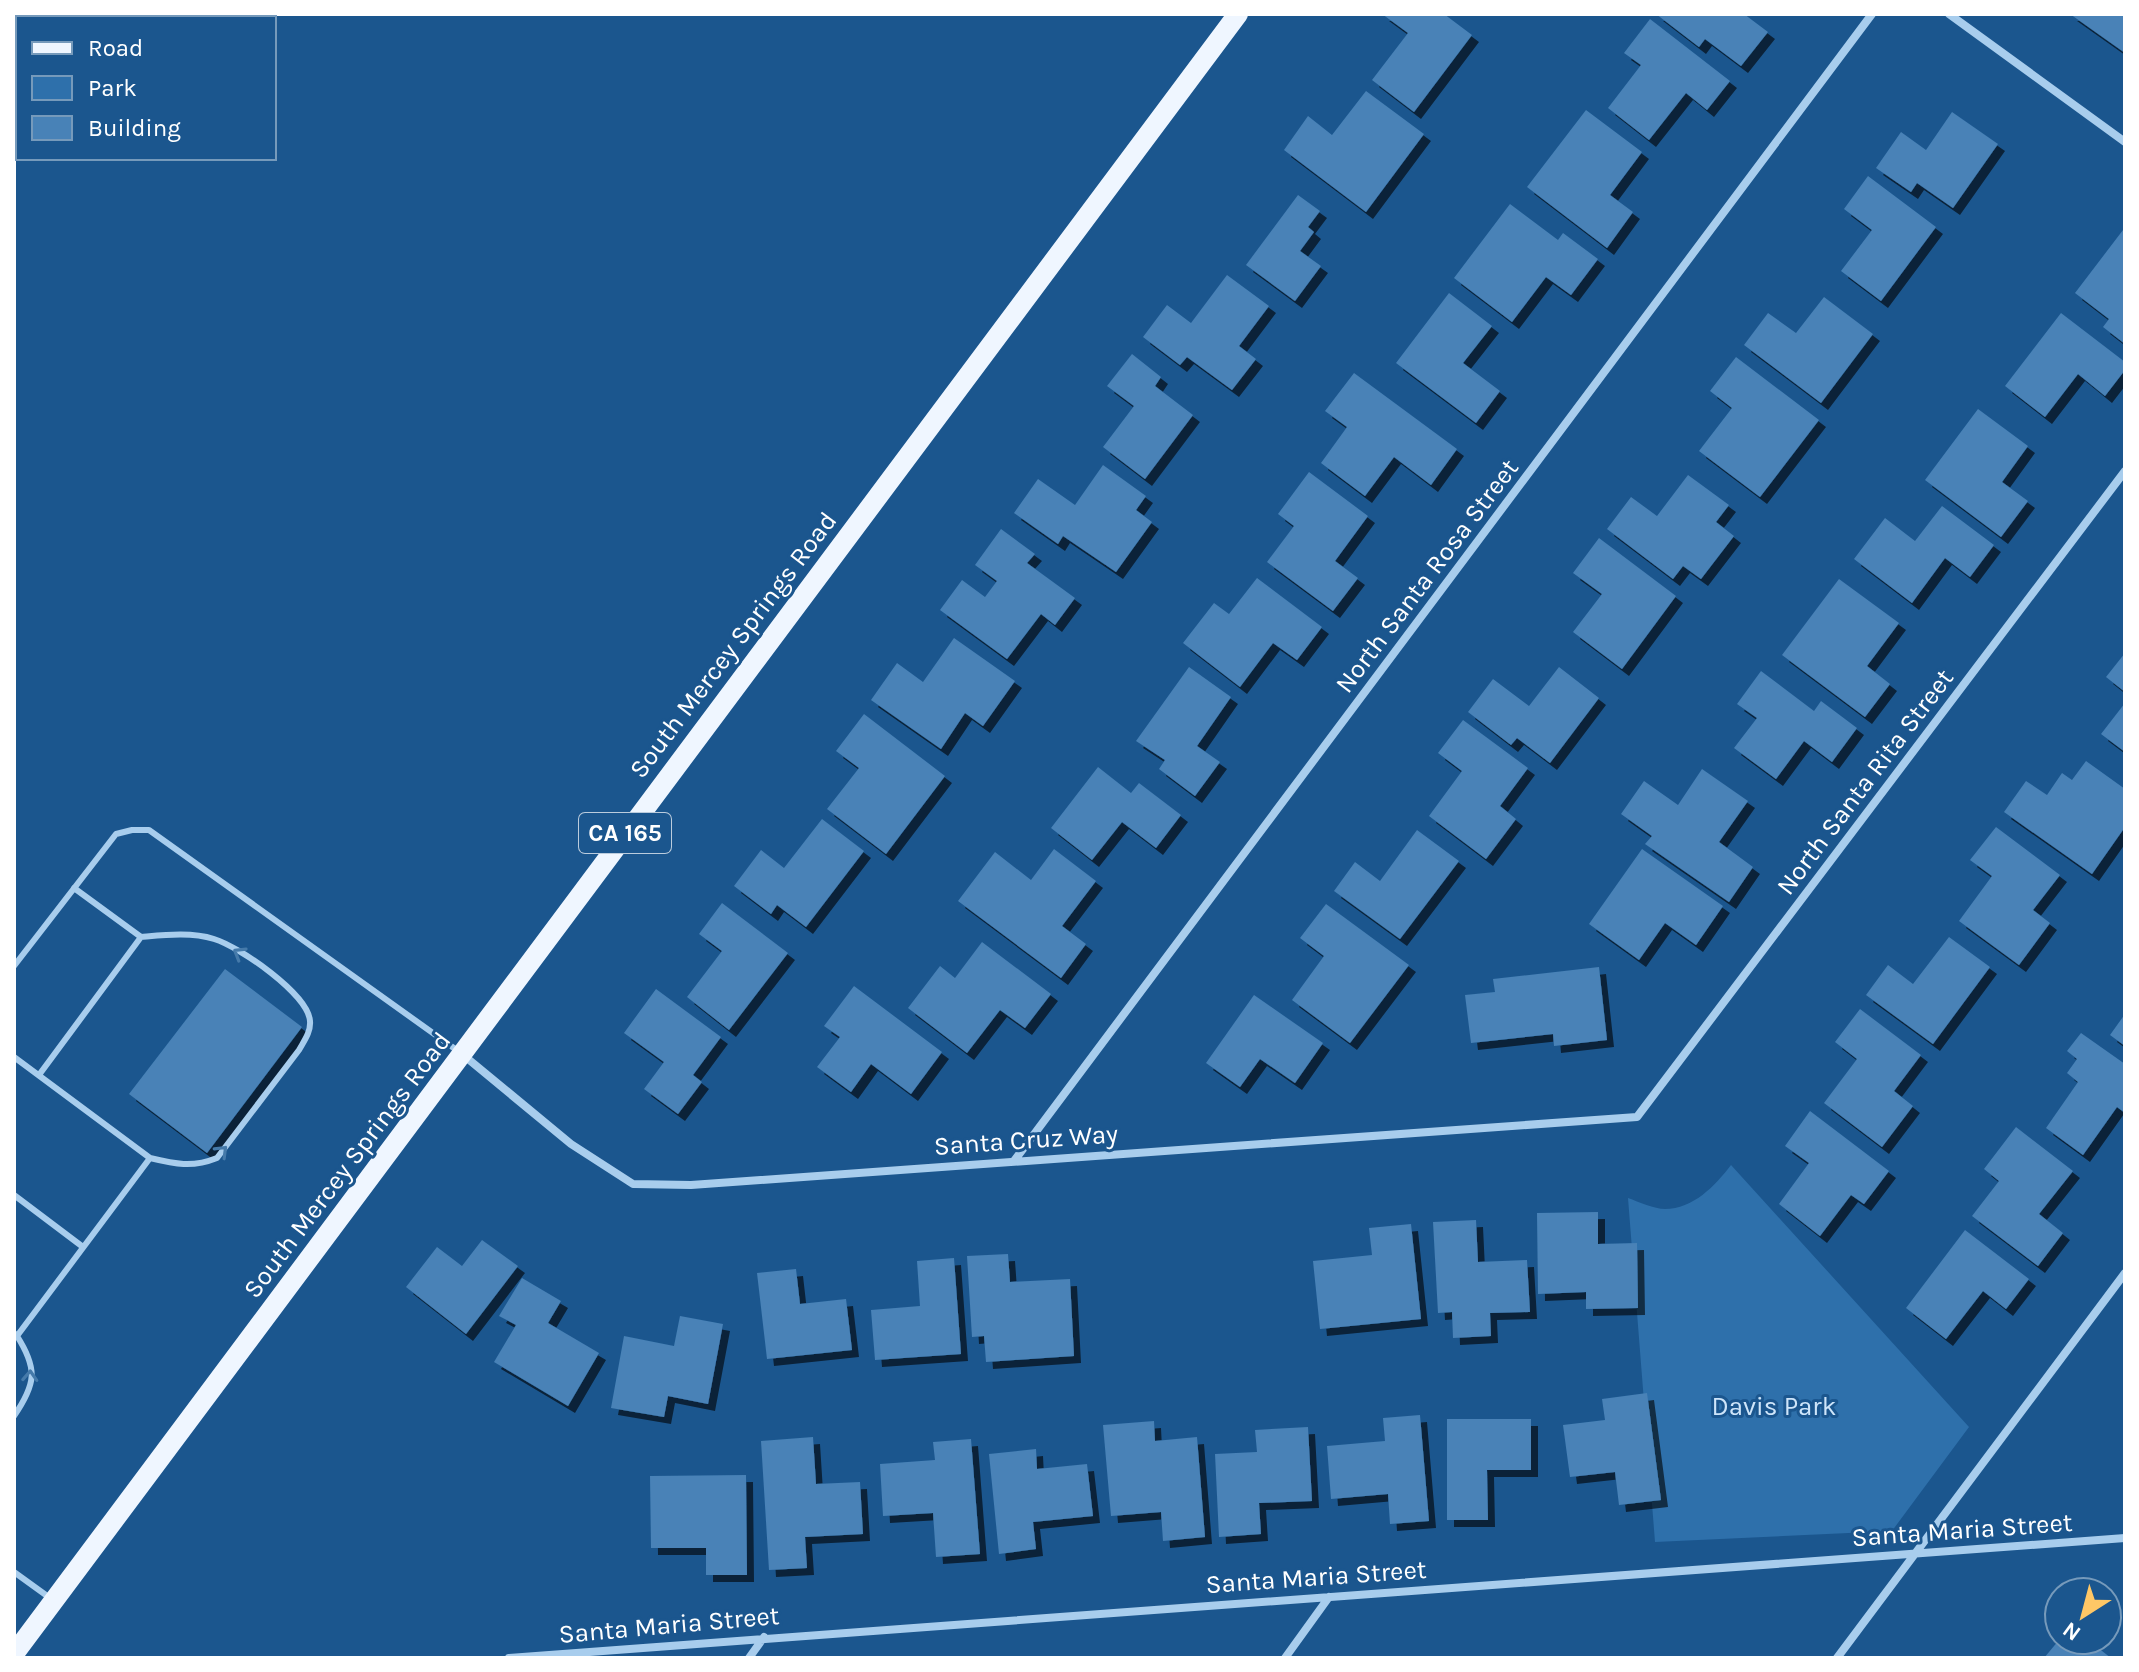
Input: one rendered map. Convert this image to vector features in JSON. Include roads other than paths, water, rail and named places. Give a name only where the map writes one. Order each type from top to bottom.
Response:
[{"type":"main road","name":"South Mercey Springs Road","points":[[14,1654],[1238,14]]},
{"type":"street","name":"North Santa Rosa Street","points":[[1014,1161],[1872,14]]},
{"type":"street","points":[[1949,14],[2125,142]]},
{"type":"street","name":"North Santa Rita Street","points":[[1637,1117],[2125,471]]},
{"type":"street","name":"Santa Cruz Way","points":[[462,1054],[571,1144],[633,1184],[691,1185],[1637,1117]]},
{"type":"street","points":[[1837,1658],[2125,1273]]},
{"type":"street","name":"Santa Maria Street","points":[[509,1658],[2125,1538]]},
{"type":"street","points":[[1285,1658],[1329,1597]]},
{"type":"street","points":[[749,1658],[764,1637]]},
{"type":"lane","points":[[14,966],[116,834],[149,830],[462,1054]]},
{"type":"lane","points":[[14,1057],[150,1158],[184,1166],[200,1165],[217,1158],[309,1033],[310,1020],[302,1001],[246,956],[215,939],[185,935],[141,937],[74,888]]},
{"type":"lane","points":[[39,1075],[141,937]]},
{"type":"lane","points":[[14,1416],[28,1396],[33,1370],[30,1356],[16,1334],[150,1158]]},
{"type":"lane","points":[[14,1195],[83,1247]]},
{"type":"lane","points":[[14,1572],[54,1601]]},
{"type":"park label","name":"Davis Park","points":[[1774,1406]]}]
